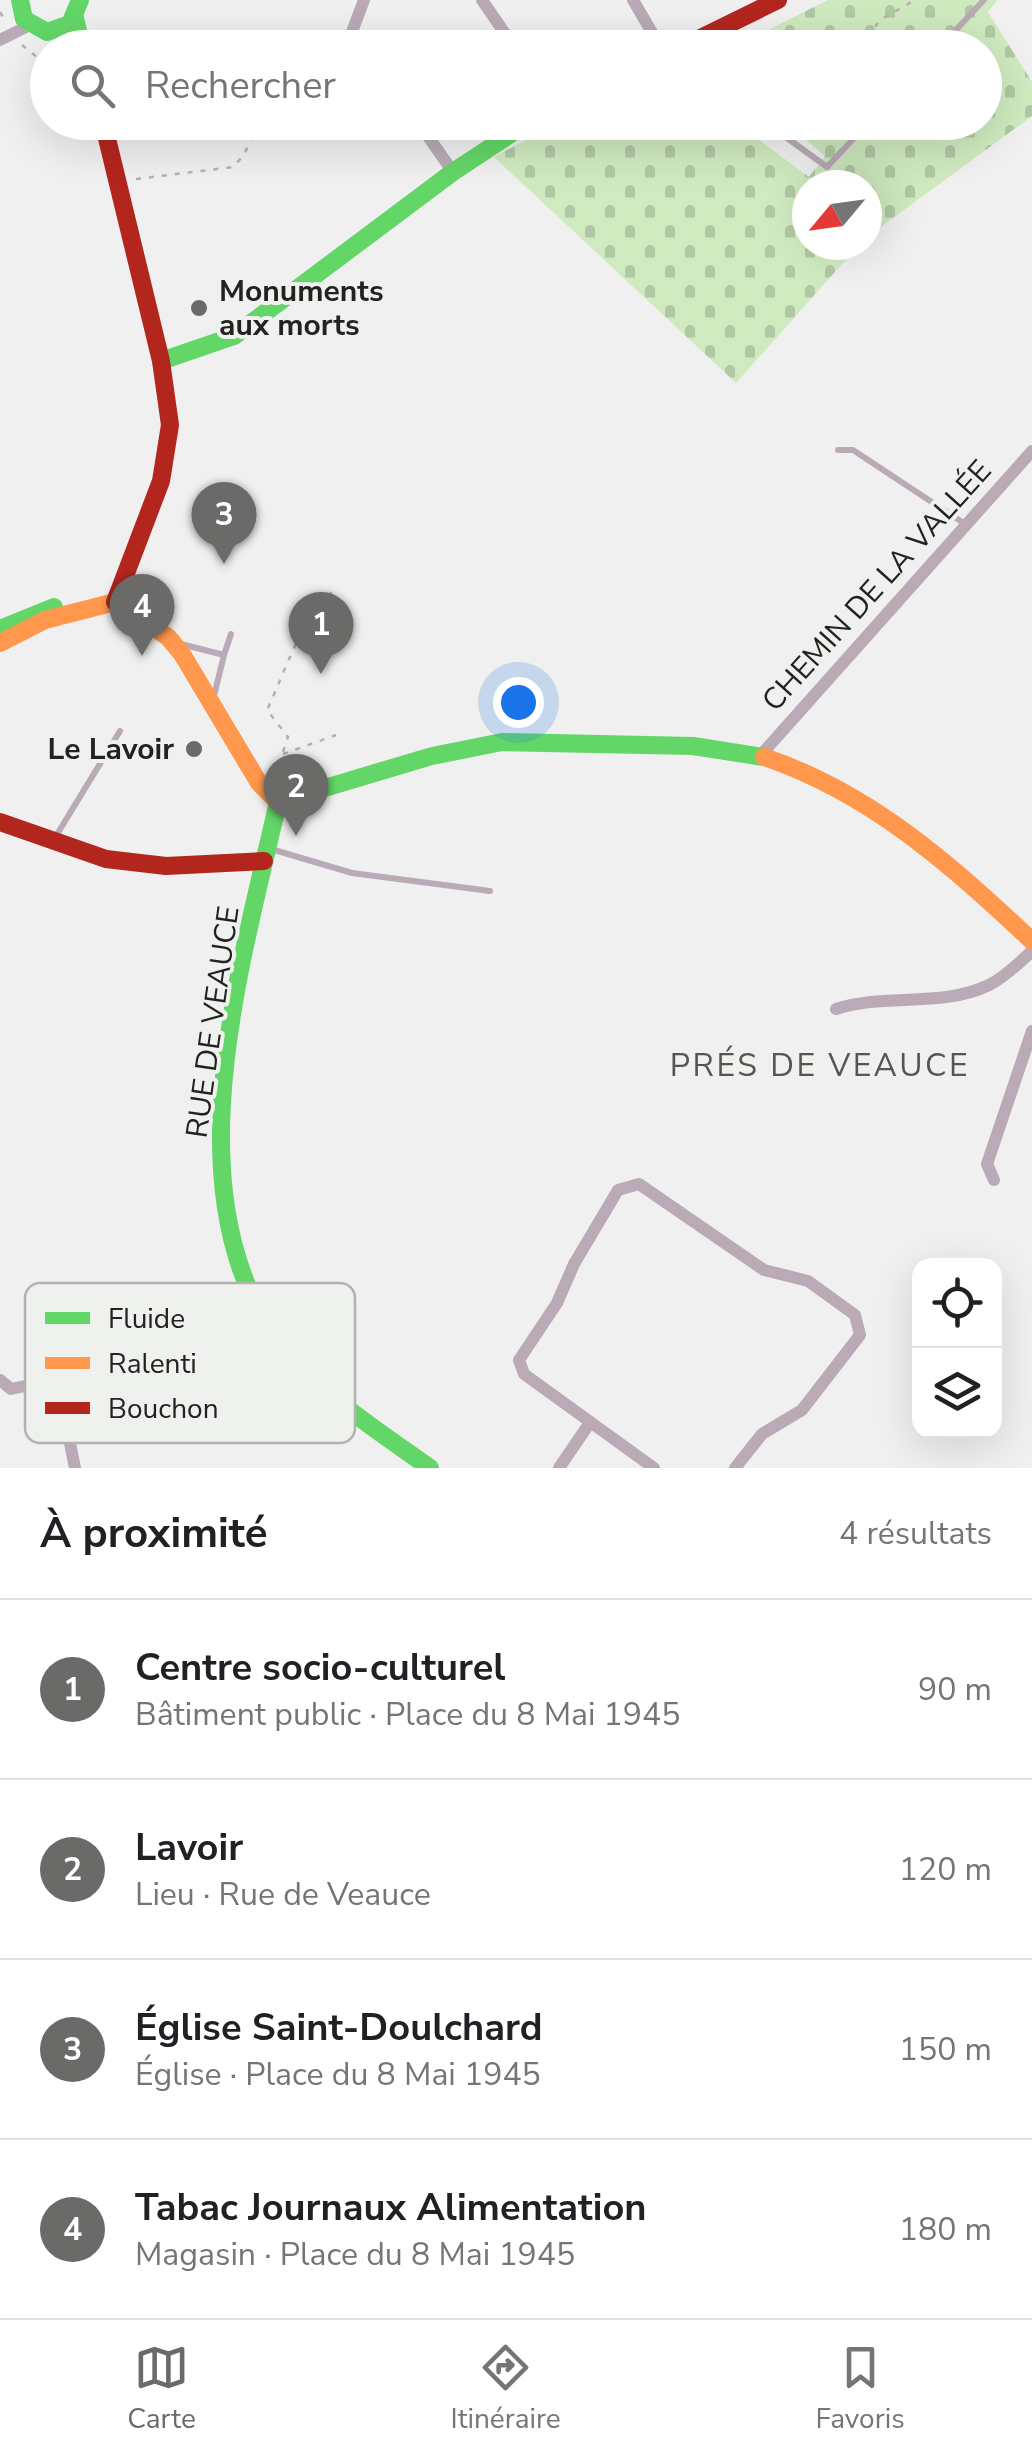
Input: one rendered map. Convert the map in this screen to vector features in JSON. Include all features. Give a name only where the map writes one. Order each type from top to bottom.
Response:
[{"type":"street","points":[[353,30],[364,0]]},
{"type":"street","points":[[482,0],[503,30]]},
{"type":"street","points":[[633,0],[650,30]]},
{"type":"street","points":[[720,30],[778,0]]},
{"type":"street","points":[[18,1],[30,25]]},
{"type":"street","points":[[58,30],[77,9]]},
{"type":"street","points":[[0,40],[30,25],[49,30]]},
{"type":"street","points":[[108,140],[169,401],[170,450],[115,602]]},
{"type":"street","points":[[431,140],[453,172]]},
{"type":"street","points":[[161,362],[234,336],[502,140]]},
{"type":"street","name":"CHEMIN DE LA VALLÉE","points":[[760,756],[1032,451]]},
{"type":"street","points":[[0,643],[45,620],[115,602],[172,642],[259,783],[278,802],[426,758],[514,740],[716,747],[760,756],[837,788],[892,822],[939,855],[1032,941]]},
{"type":"street","points":[[0,630],[31,613],[60,606],[84,609]]},
{"type":"street","name":"RUE DE VEAUCE","points":[[249,1283],[231,1245],[222,1150],[235,1014],[278,802]]},
{"type":"street","points":[[0,822],[106,859],[151,864],[266,855]]},
{"type":"street","points":[[836,1009],[855,1003],[924,1000],[989,985],[1032,951]]},
{"type":"street","points":[[994,1180],[987,1164],[1032,1031]]},
{"type":"street","points":[[654,1468],[524,1374],[519,1360],[556,1303],[618,1190],[639,1184],[764,1270],[808,1281],[854,1315],[860,1335],[802,1410],[762,1434],[736,1468]]},
{"type":"street","points":[[0,1380],[11,1389],[25,1386]]},
{"type":"street","name":"RUE DE VEAUCE","points":[[355,1412],[430,1468]]},
{"type":"street","points":[[559,1468],[589,1424]]},
{"type":"street","points":[[69,1443],[74,1468]]},
{"type":"lane","points":[[956,30],[984,0]]},
{"type":"lane","points":[[790,140],[827,167],[852,140]]},
{"type":"lane","points":[[838,450],[853,450],[966,524]]},
{"type":"lane","points":[[212,702],[231,634]]},
{"type":"lane","points":[[172,642],[224,654]]},
{"type":"lane","points":[[54,840],[120,731]]},
{"type":"lane","points":[[266,855],[352,873],[490,891]]},
{"type":"path","points":[[873,30],[880,20],[915,0]]},
{"type":"path","points":[[120,183],[233,167],[250,140]]},
{"type":"path","points":[[259,783],[278,767],[288,737],[267,710],[312,611],[324,596],[332,593]]},
{"type":"path","points":[[282,754],[336,735]]},
{"type":"green space","points":[[828,0],[997,0],[988,12],[999,30],[768,30]]},
{"type":"green space","points":[[1002,34],[1032,82],[1032,116],[1002,138]]},
{"type":"green space","points":[[526,140],[759,140],[800,170],[792,170],[792,260],[846,260],[736,383],[494,157]]},
{"type":"green space","points":[[806,140],[999,140],[882,226],[882,170],[814,170],[825,156]]},
{"type":"traffic: fast","points":[[20,0],[24,19],[43,30]]},
{"type":"traffic: fast","points":[[53,30],[70,24],[80,0]]},
{"type":"traffic: fast","points":[[75,18],[78,30]]},
{"type":"traffic: fast","points":[[161,361],[234,336],[502,140]]},
{"type":"traffic: fast","points":[[0,629],[54,607]]},
{"type":"traffic: fast","points":[[278,802],[432,756],[502,742],[693,746],[764,757]]},
{"type":"traffic: fast","points":[[247,1283],[227,1212],[221,1144],[224,1073],[234,1002],[278,802]]},
{"type":"traffic: fast","points":[[355,1414],[430,1468]]},
{"type":"traffic: slow","points":[[115,602],[168,637],[182,654],[259,783],[278,802]]},
{"type":"traffic: slow","points":[[0,643],[45,620],[115,602]]},
{"type":"traffic: slow","points":[[764,757],[840,790],[908,834],[1032,941]]},
{"type":"traffic: jam","points":[[717,30],[778,0]]},
{"type":"traffic: jam","points":[[107,140],[161,361],[170,425],[161,481],[115,602]]},
{"type":"traffic: jam","points":[[0,822],[106,859],[166,866],[264,861]]},
{"type":"place","name":"Monuments aux morts","points":[[199,308]]},
{"type":"place","name":"Église Saint-Doulchard","points":[[224,564]]},
{"type":"place","name":"Tabac Journaux Alimentation","points":[[142,656]]},
{"type":"place","name":"Centre socio-culturel","points":[[321,674]]},
{"type":"place","name":"Le Lavoir","points":[[194,749]]},
{"type":"place","name":"Lavoir","points":[[296,836]]},
{"type":"district","name":"PRÉS DE VEAUCE","points":[[820,1065]]}]
